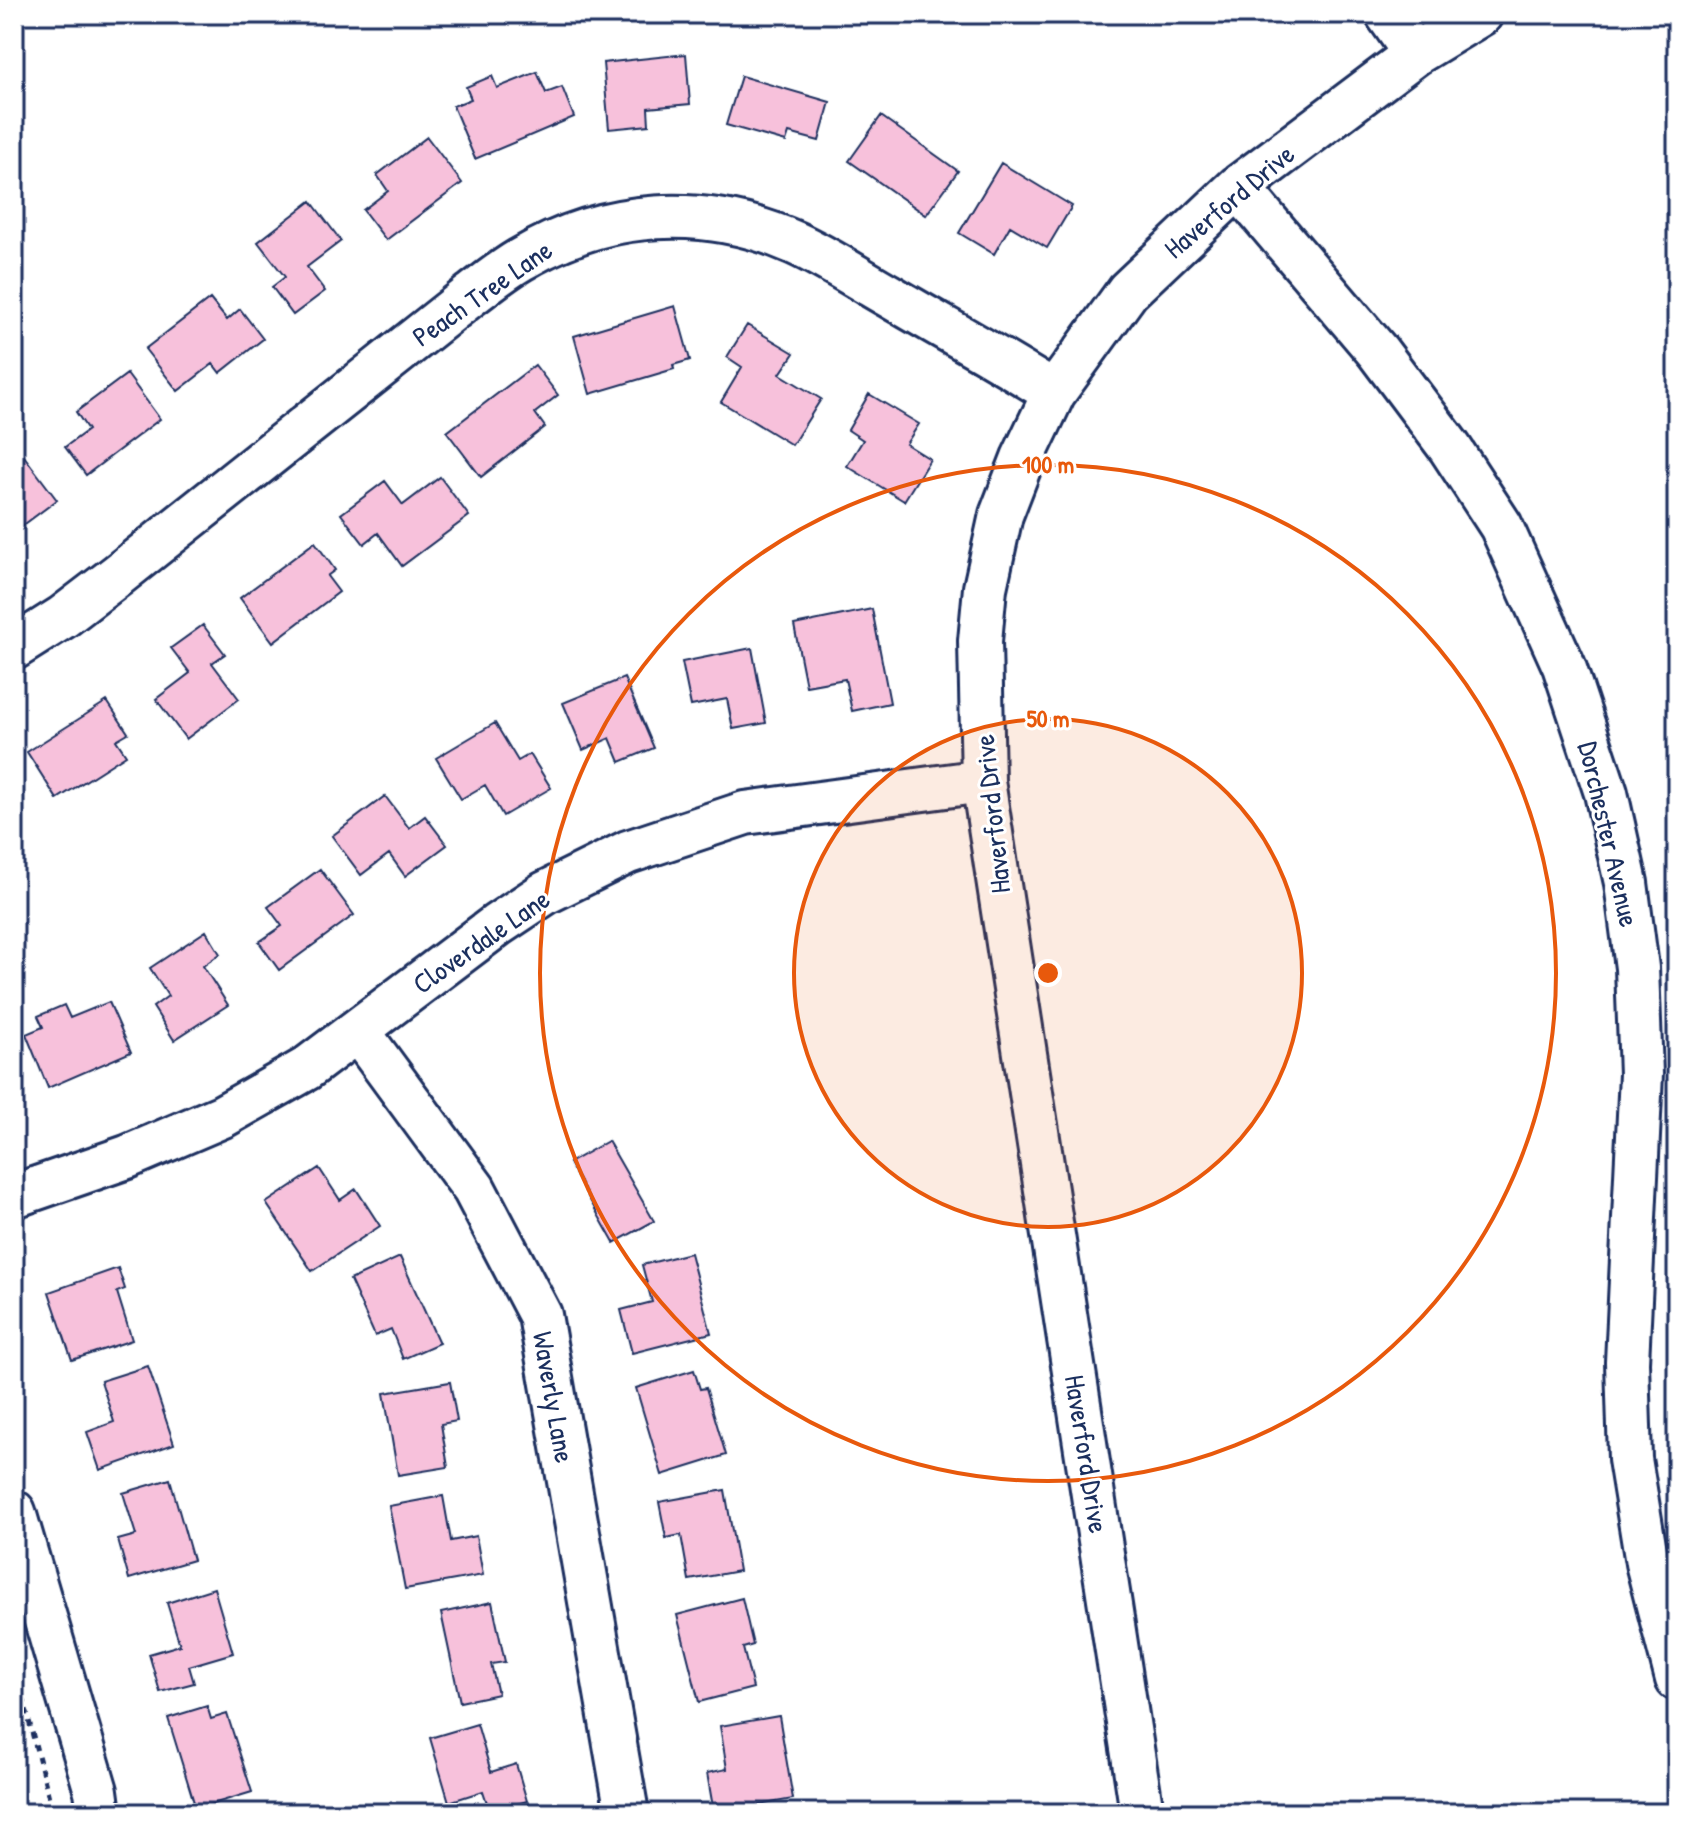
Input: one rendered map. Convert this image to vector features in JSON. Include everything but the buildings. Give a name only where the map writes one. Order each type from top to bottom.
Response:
[{"type":"street","points":[[1387,14],[1415,54]]},
{"type":"street","name":"Haverford Drive","points":[[1142,1813],[983,781],[980,641],[985,588],[1001,515],[1023,458],[1054,393],[1128,291],[1238,187],[1415,54],[1481,14]]},
{"type":"street","name":"Dorchester Avenue","points":[[1238,187],[1378,352],[1450,448],[1501,526],[1564,666],[1606,793],[1628,898],[1637,968],[1641,1074],[1627,1362],[1630,1459],[1647,1563],[1677,1679]]},
{"type":"street","name":"Peach Tree Lane","points":[[14,648],[63,617],[471,295],[520,260],[558,240],[626,218],[661,215],[727,222],[769,233],[835,265],[1054,393]]},
{"type":"street","name":"Cloverdale Lane","points":[[14,1196],[127,1157],[223,1116],[306,1069],[545,893],[628,852],[745,813],[983,781]]},
{"type":"street","name":"Waverly Lane","points":[[358,1031],[474,1189],[540,1315],[627,1813]]},
{"type":"street","points":[[14,1512],[96,1791],[99,1813]]},
{"type":"path","points":[[14,1663],[53,1813]]}]
